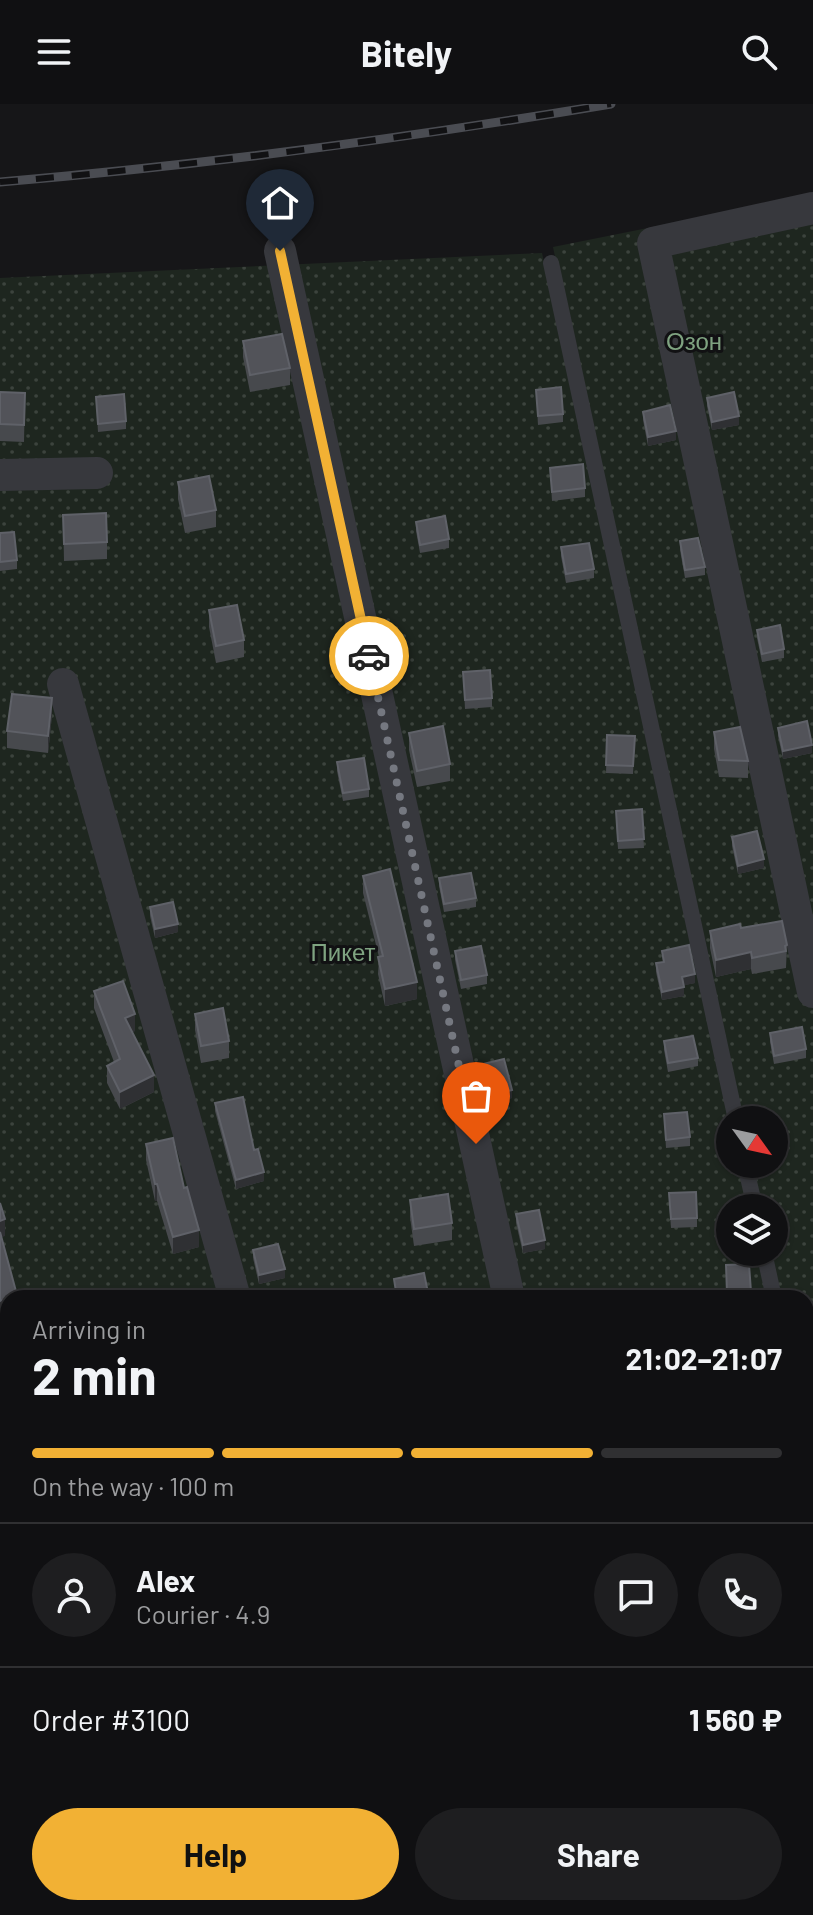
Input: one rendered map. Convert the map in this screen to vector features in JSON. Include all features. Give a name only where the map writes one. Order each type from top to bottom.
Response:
[{"type":"street","points":[[813,208],[653,243],[813,992]]},
{"type":"street","points":[[280,251],[507,1290]]},
{"type":"street","points":[[0,475],[97,473]]},
{"type":"street","points":[[63,684],[233,1290]]},
{"type":"lane","points":[[551,263],[733,1106]]},
{"type":"lane","points":[[767,1266],[772,1290]]},
{"type":"green space","name":"Озон","points":[[813,195],[813,1290],[777,1290],[772,1266],[788,1266],[788,1194],[756,1194],[753,1178],[788,1178],[788,1106],[737,1106],[553,247]]},
{"type":"green space","name":"Пикет","points":[[542,253],[726,1106],[716,1106],[716,1178],[742,1178],[745,1194],[716,1194],[716,1266],[761,1266],[766,1290],[0,1290],[0,278]]},
{"type":"building","points":[[282,334],[290,368],[250,375],[243,341]]},
{"type":"building","points":[[561,387],[563,414],[538,416],[536,390]]},
{"type":"building","points":[[0,392],[25,393],[24,425],[0,424]]},
{"type":"building","points":[[734,392],[739,416],[712,422],[707,398]]},
{"type":"building","points":[[124,394],[126,421],[98,424],[96,397]]},
{"type":"building","points":[[670,405],[676,431],[648,437],[643,412]]},
{"type":"building","points":[[583,464],[585,488],[552,492],[550,468]]},
{"type":"building","points":[[209,476],[216,510],[185,516],[178,482]]},
{"type":"building","points":[[106,513],[107,542],[64,544],[63,515]]},
{"type":"building","points":[[445,516],[449,539],[420,545],[416,522]]},
{"type":"building","points":[[14,532],[17,560],[0,562],[0,533]]},
{"type":"building","points":[[698,538],[705,567],[685,570],[680,541]]},
{"type":"building","points":[[589,543],[594,569],[566,574],[561,547]]},
{"type":"building","points":[[237,605],[244,640],[216,646],[209,610]]},
{"type":"building","points":[[780,625],[784,649],[762,654],[757,630]]},
{"type":"building","points":[[490,670],[492,698],[465,700],[463,672]]},
{"type":"building","points":[[12,694],[52,698],[48,736],[7,731]]},
{"type":"building","points":[[807,721],[812,745],[783,751],[778,728]]},
{"type":"building","points":[[443,726],[450,764],[417,771],[409,733]]},
{"type":"building","points":[[740,727],[748,761],[719,760],[714,732]]},
{"type":"building","points":[[607,735],[635,736],[633,766],[606,765]]},
{"type":"building","points":[[364,758],[369,789],[343,793],[337,762]]},
{"type":"building","points":[[642,809],[644,839],[618,841],[616,811]]},
{"type":"building","points":[[757,831],[764,859],[738,866],[732,837]]},
{"type":"building","points":[[390,869],[417,982],[385,989],[378,957],[383,956],[363,876]]},
{"type":"building","points":[[471,873],[476,898],[444,904],[439,878]]},
{"type":"building","points":[[173,902],[178,924],[155,929],[150,907]]},
{"type":"building","points":[[782,921],[786,951],[752,958],[751,952],[716,960],[710,931],[740,924],[741,928]]},
{"type":"building","points":[[689,945],[695,974],[682,977],[684,987],[662,992],[656,963],[664,962],[662,951]]},
{"type":"building","points":[[481,946],[487,975],[461,980],[455,951]]},
{"type":"building","points":[[123,981],[135,1014],[125,1018],[154,1075],[120,1092],[107,1066],[120,1059],[94,991]]},
{"type":"building","points":[[223,1008],[229,1041],[201,1046],[195,1014]]},
{"type":"building","points":[[802,1027],[806,1049],[774,1056],[770,1033]]},
{"type":"building","points":[[693,1036],[698,1058],[668,1063],[664,1041]]},
{"type":"building","points":[[504,1059],[512,1090],[486,1096],[479,1065]]},
{"type":"building","points":[[243,1097],[254,1150],[258,1149],[264,1172],[236,1180],[215,1103]]},
{"type":"building","points":[[687,1112],[690,1137],[666,1140],[664,1114]]},
{"type":"building","points":[[173,1138],[184,1188],[187,1187],[199,1230],[173,1237],[155,1184],[146,1144]]},
{"type":"building","points":[[696,1192],[697,1218],[671,1219],[669,1193]]},
{"type":"building","points":[[448,1194],[452,1223],[414,1229],[410,1200]]},
{"type":"building","points":[[0,1203],[5,1219],[0,1221]]},
{"type":"building","points":[[539,1210],[545,1240],[523,1245],[516,1214]]},
{"type":"building","points":[[0,1232],[16,1290],[0,1290]]},
{"type":"building","points":[[278,1244],[285,1269],[259,1275],[253,1250]]},
{"type":"building","points":[[726,1266],[749,1266],[751,1290],[727,1290]]},
{"type":"building","points":[[424,1273],[427,1290],[396,1290],[394,1279]]},
{"type":"railway","points":[[0,182],[306,149],[611,104]]},
{"type":"way so far","points":[[369,656],[476,1144]]},
{"type":"route","points":[[280,251],[369,656]]}]
